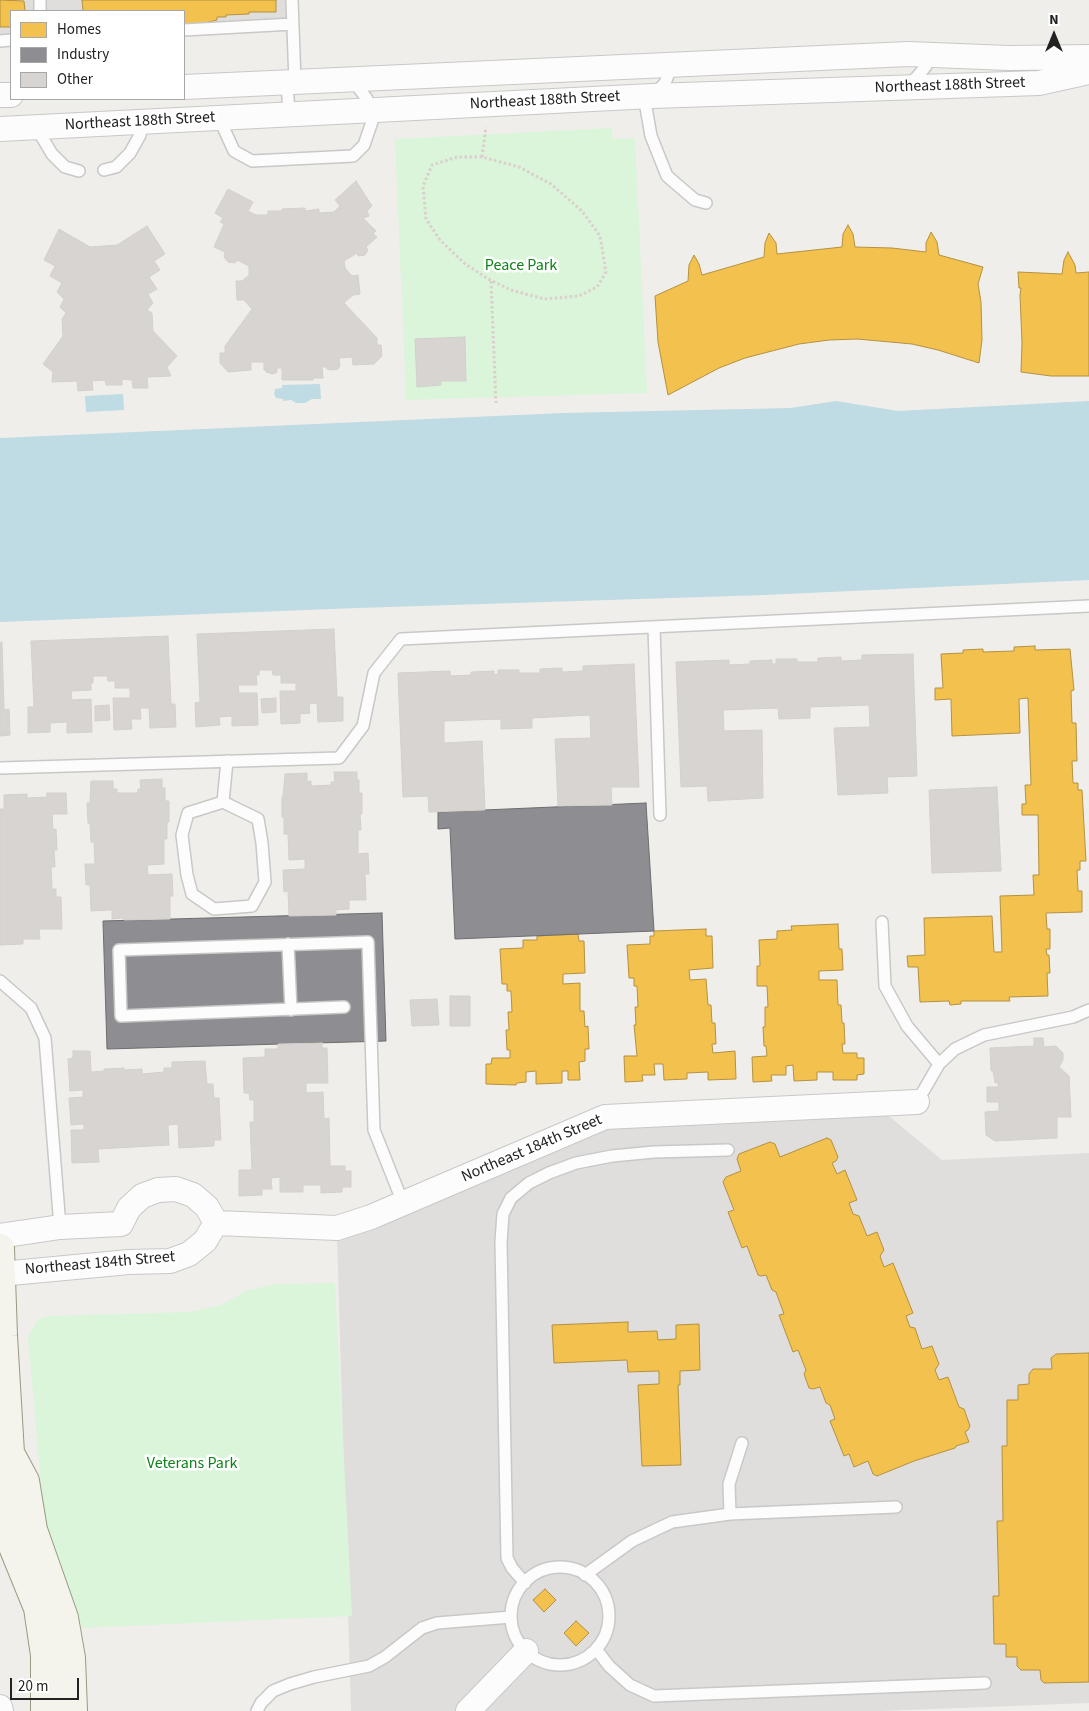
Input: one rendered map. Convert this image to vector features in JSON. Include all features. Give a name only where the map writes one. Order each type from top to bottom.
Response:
[{"type":"street","name":"Northeast 188th Street","points":[[185,87],[908,54],[986,57],[1089,57]]},
{"type":"street","name":"Northeast 188th Street","points":[[0,129],[648,96],[1038,83],[1089,72]]},
{"type":"street","name":"Northeast 184th Street","points":[[0,1265],[170,1261],[195,1250],[205,1241],[216,1223],[337,1228],[371,1217],[605,1117],[917,1102]]},
{"type":"street","points":[[0,1236],[60,1227],[121,1224],[128,1208],[142,1196],[158,1190],[176,1189],[193,1195],[207,1207],[216,1223]]},
{"type":"street","points":[[0,1265],[10,1453],[1,1479],[4,1514],[11,1542],[38,1608],[45,1655],[45,1711]]},
{"type":"street","points":[[10,1453],[25,1480],[32,1530],[64,1618],[71,1658],[73,1711]]},
{"type":"street","points":[[468,1711],[526,1651]]},
{"type":"street","points":[[0,1707],[1,1711]]},
{"type":"lane","points":[[289,114],[293,24],[292,0]]},
{"type":"lane","points":[[185,30],[293,24]]},
{"type":"lane","points":[[903,88],[916,78],[926,66],[929,55]]},
{"type":"lane","points":[[986,57],[1000,70],[1008,84]]},
{"type":"lane","points":[[672,65],[665,83],[648,96],[651,136],[667,176],[695,200],[706,203]]},
{"type":"lane","points":[[219,118],[234,151],[252,161],[354,156],[364,145],[372,110],[352,79]]},
{"type":"lane","points":[[104,170],[116,167],[130,153],[140,135],[143,122]]},
{"type":"lane","points":[[36,127],[52,154],[65,167],[79,171]]},
{"type":"lane","points":[[0,768],[339,758],[363,726],[374,673],[401,639],[1089,606]]},
{"type":"lane","points":[[654,627],[660,815]]},
{"type":"lane","points":[[222,802],[227,761]]},
{"type":"lane","points":[[222,802],[258,819],[265,882],[252,906],[214,909],[192,894],[187,875],[182,836],[188,813],[222,802]]},
{"type":"lane","points":[[882,922],[885,986],[907,1026],[939,1064]]},
{"type":"lane","points":[[344,1007],[121,1016],[119,950],[368,942],[374,1130],[403,1203]]},
{"type":"lane","points":[[288,944],[291,1010]]},
{"type":"lane","points":[[0,981],[31,1008],[45,1038],[60,1227]]},
{"type":"lane","points":[[917,1102],[939,1064],[955,1049],[984,1035],[1074,1017],[1089,1010]]},
{"type":"lane","points":[[525,1583],[512,1568],[507,1558],[501,1242],[503,1214],[511,1198],[529,1183],[549,1172],[576,1163],[612,1156],[654,1152],[728,1150]]},
{"type":"lane","points":[[730,1514],[729,1484],[742,1443]]},
{"type":"lane","points":[[585,1574],[632,1541],[672,1522],[730,1514],[896,1507]]},
{"type":"lane","points":[[563,1567],[585,1574],[593,1579],[602,1591],[608,1606],[609,1621],[605,1636],[596,1649],[584,1659],[569,1664],[554,1665],[539,1660],[526,1651],[516,1637],[511,1617],[512,1604],[519,1589],[531,1576],[546,1569],[563,1567]]},
{"type":"lane","points":[[257,1711],[261,1703],[273,1691],[314,1677],[369,1666],[422,1628],[437,1623],[511,1617]]},
{"type":"lane","points":[[596,1649],[630,1685],[654,1696],[985,1683]]},
{"type":"path","points":[[482,157],[488,104]]},
{"type":"path","points":[[457,157],[482,157],[519,167],[551,184],[582,211],[600,236],[606,272],[597,288],[579,296],[544,299],[511,290],[491,281],[464,263],[440,240],[426,219],[423,186],[432,165],[457,157]]},
{"type":"path","points":[[491,281],[496,403]]},
{"type":"shaded area","points":[[0,0],[285,0],[287,23],[185,28],[185,10],[10,10],[10,38],[0,39]]},
{"type":"shaded area","points":[[889,1116],[942,1160],[1089,1153],[1089,1703],[882,1711],[351,1711],[337,1237],[599,1129]]},
{"type":"green space","name":"Peace Park","points":[[612,128],[613,139],[635,138],[647,393],[406,400],[395,139]]},
{"type":"green space","name":"Veterans Park","points":[[335,1283],[352,1616],[82,1628],[45,1528],[28,1338],[37,1320],[49,1316],[189,1312],[221,1305],[246,1291],[274,1284]]},
{"type":"water","points":[[320,384],[321,399],[312,399],[305,403],[296,403],[291,400],[283,401],[283,399],[276,398],[274,394],[275,389],[282,388],[282,385]]},
{"type":"water","points":[[123,394],[124,410],[86,412],[85,396]]},
{"type":"water","points":[[836,401],[898,411],[1089,401],[1089,580],[765,595],[0,622],[0,438],[563,413],[791,408]]},
{"type":"building: Homes","points":[[0,0],[24,1],[25,10],[10,10],[10,27],[0,27]]},
{"type":"building: Homes","points":[[82,0],[276,0],[276,12],[249,12],[249,14],[226,15],[226,17],[217,17],[217,20],[201,24],[185,25],[185,10],[83,10]]},
{"type":"building: Homes","points":[[848,225],[853,234],[855,247],[892,248],[926,252],[926,243],[931,232],[937,242],[939,255],[983,267],[978,284],[981,302],[982,340],[979,363],[912,344],[857,339],[829,340],[799,344],[745,358],[719,368],[668,395],[658,342],[655,296],[688,281],[689,265],[694,255],[702,275],[764,257],[765,243],[769,233],[776,243],[777,254],[842,247],[843,234]]},
{"type":"building: Homes","points":[[1068,252],[1075,265],[1076,273],[1089,272],[1089,376],[1051,376],[1021,372],[1021,288],[1019,288],[1018,272],[1062,274],[1064,260]]},
{"type":"building: Homes","points":[[1035,646],[1035,650],[1070,649],[1074,690],[1071,691],[1072,723],[1076,723],[1077,761],[1072,761],[1073,783],[1078,783],[1078,790],[1082,790],[1086,861],[1080,861],[1080,870],[1077,870],[1078,891],[1082,891],[1082,912],[1046,913],[1047,929],[1050,929],[1050,949],[1046,949],[1047,955],[1049,955],[1050,973],[1047,973],[1048,996],[1009,997],[1010,1001],[961,1001],[961,1004],[950,1005],[949,1001],[920,1002],[918,967],[908,967],[907,956],[925,955],[924,918],[992,916],[994,952],[1002,952],[1000,896],[1034,895],[1033,875],[1039,875],[1038,815],[1022,815],[1022,804],[1026,804],[1025,785],[1031,785],[1028,698],[1019,699],[1020,733],[952,736],[951,699],[935,700],[935,688],[943,688],[941,654],[963,653],[963,650],[983,649],[983,652],[1014,651],[1014,647]]},
{"type":"building: Homes","points":[[838,924],[839,949],[842,949],[843,970],[819,971],[819,980],[837,980],[838,1005],[841,1005],[842,1023],[844,1023],[845,1044],[842,1044],[843,1053],[857,1053],[857,1058],[864,1058],[864,1074],[857,1075],[857,1080],[833,1080],[833,1072],[817,1072],[817,1080],[794,1081],[793,1065],[786,1066],[786,1075],[771,1075],[772,1081],[753,1082],[752,1057],[767,1056],[766,1046],[764,1046],[763,1027],[765,1027],[765,1007],[768,1007],[767,986],[757,986],[757,966],[760,966],[759,940],[777,939],[777,931],[792,930],[791,926]]},
{"type":"building: Homes","points":[[706,929],[706,936],[712,936],[713,968],[689,970],[690,980],[706,979],[708,1005],[711,1005],[712,1023],[715,1023],[716,1044],[712,1044],[713,1053],[735,1051],[736,1079],[708,1080],[708,1072],[687,1073],[687,1079],[664,1080],[663,1064],[654,1064],[655,1075],[642,1075],[643,1081],[625,1082],[624,1056],[637,1056],[634,1025],[636,1025],[635,1007],[638,1007],[637,986],[634,986],[634,978],[629,978],[627,945],[650,944],[650,936],[654,936],[654,931]]},
{"type":"building: Homes","points":[[578,934],[579,941],[584,941],[585,973],[563,974],[563,984],[580,983],[580,1011],[584,1011],[585,1027],[588,1026],[589,1049],[585,1049],[585,1061],[579,1062],[580,1080],[568,1080],[568,1071],[562,1071],[562,1083],[536,1084],[536,1071],[526,1072],[526,1082],[517,1083],[516,1085],[486,1084],[486,1064],[491,1064],[492,1058],[510,1058],[510,1050],[507,1050],[506,1030],[509,1030],[508,1012],[512,1012],[511,991],[507,991],[507,984],[502,984],[500,949],[523,948],[523,940],[537,940],[537,936]]},
{"type":"building: Homes","points":[[827,1138],[831,1140],[838,1157],[832,1163],[837,1174],[845,1170],[857,1200],[849,1203],[853,1214],[859,1216],[867,1236],[877,1232],[884,1250],[880,1256],[884,1267],[893,1263],[913,1313],[906,1316],[910,1327],[915,1328],[922,1349],[932,1346],[939,1364],[935,1370],[939,1380],[948,1377],[959,1407],[964,1409],[970,1426],[965,1432],[969,1442],[877,1476],[873,1474],[868,1461],[854,1467],[849,1454],[844,1456],[830,1421],[835,1419],[830,1405],[826,1403],[820,1387],[809,1388],[804,1374],[806,1370],[798,1350],[793,1352],[779,1315],[784,1314],[776,1292],[772,1290],[766,1275],[758,1275],[747,1246],[742,1248],[728,1212],[734,1210],[723,1182],[726,1177],[741,1171],[737,1159],[739,1154],[770,1142],[775,1144],[780,1157]]},
{"type":"building: Homes","points":[[628,1322],[628,1332],[657,1331],[658,1340],[676,1339],[676,1325],[699,1324],[700,1370],[680,1371],[680,1385],[678,1385],[681,1465],[642,1466],[638,1385],[659,1384],[659,1371],[628,1372],[627,1360],[554,1363],[552,1325]]},
{"type":"building: Homes","points":[[1089,1353],[1089,1682],[1044,1683],[1041,1680],[1040,1670],[1021,1670],[1017,1666],[1017,1657],[1006,1657],[1006,1644],[994,1644],[993,1596],[999,1596],[997,1521],[1003,1521],[1002,1446],[1007,1446],[1007,1400],[1018,1400],[1018,1385],[1029,1384],[1029,1374],[1033,1369],[1052,1369],[1051,1358],[1056,1354]]},
{"type":"building: Homes","points":[[545,1589],[556,1600],[544,1612],[533,1600]]},
{"type":"building: Homes","points":[[576,1621],[589,1633],[576,1646],[564,1633]]},
{"type":"building: Industry","points":[[646,803],[654,931],[455,939],[450,828],[438,829],[438,812]]},
{"type":"building: Industry","points":[[382,913],[386,1041],[107,1049],[103,921]]},
{"type":"building: Other","points":[[356,181],[372,206],[367,211],[369,216],[363,218],[376,231],[373,234],[377,237],[366,247],[368,250],[365,255],[358,256],[357,253],[344,261],[345,268],[352,276],[358,275],[360,294],[353,295],[344,303],[377,338],[377,345],[381,345],[382,356],[374,364],[353,365],[352,357],[339,358],[340,366],[338,369],[333,370],[322,367],[323,378],[313,378],[313,380],[282,380],[282,368],[277,368],[277,372],[273,374],[266,372],[264,370],[264,362],[251,362],[251,370],[228,372],[220,363],[220,353],[225,353],[225,346],[252,309],[244,300],[237,300],[236,281],[242,281],[249,275],[249,266],[237,260],[235,263],[228,262],[224,257],[225,252],[214,247],[224,224],[220,222],[223,218],[215,213],[228,189],[253,202],[248,211],[256,215],[268,215],[268,211],[282,211],[282,209],[305,208],[305,211],[319,209],[319,213],[334,212],[340,206],[335,200]]},
{"type":"building: Other","points":[[147,226],[165,254],[154,261],[160,270],[149,277],[157,289],[148,294],[153,303],[147,310],[152,313],[153,331],[177,356],[167,367],[171,376],[147,377],[148,388],[133,388],[132,380],[122,379],[122,385],[106,385],[105,380],[92,381],[93,390],[78,391],[77,381],[52,382],[53,372],[43,364],[63,336],[62,319],[66,313],[60,307],[64,299],[57,292],[62,283],[50,276],[55,266],[44,260],[59,229],[90,247],[117,245]]},
{"type":"building: Other","points":[[465,337],[466,381],[441,381],[441,385],[417,387],[415,339]]},
{"type":"building: Other","points":[[334,629],[337,697],[343,697],[343,721],[318,722],[317,703],[309,704],[310,713],[300,714],[300,723],[281,724],[280,691],[296,691],[296,683],[281,683],[281,675],[273,675],[272,670],[259,670],[259,675],[256,675],[257,685],[238,685],[239,693],[257,693],[258,725],[232,726],[232,716],[219,717],[220,725],[196,727],[195,703],[200,702],[197,634]]},
{"type":"building: Other","points":[[168,636],[171,704],[175,704],[176,727],[150,728],[149,708],[140,708],[141,719],[131,719],[132,729],[114,730],[113,698],[130,698],[130,688],[115,688],[115,681],[108,681],[107,676],[93,676],[91,690],[71,691],[72,700],[91,699],[92,732],[67,733],[67,722],[50,723],[50,732],[28,733],[28,707],[34,707],[31,641]]},
{"type":"building: Other","points":[[2,642],[4,710],[9,709],[10,735],[0,736],[0,643]]},
{"type":"building: Other","points":[[913,654],[917,776],[887,777],[888,793],[838,795],[834,728],[870,727],[869,705],[810,707],[810,718],[779,719],[778,708],[723,710],[724,731],[762,730],[763,798],[708,801],[707,786],[681,787],[676,662],[729,660],[729,665],[750,664],[750,661],[772,660],[772,664],[776,664],[776,659],[818,662],[818,658],[841,657],[841,661],[862,660],[862,655]]},
{"type":"building: Other","points":[[634,664],[639,787],[611,787],[612,805],[558,806],[555,739],[591,738],[590,715],[532,718],[532,728],[501,729],[501,719],[444,721],[444,743],[482,741],[485,810],[429,812],[428,796],[403,797],[398,673],[450,671],[450,676],[471,675],[471,672],[494,671],[494,675],[498,674],[498,670],[540,673],[540,669],[562,668],[562,672],[583,671],[583,666]]},
{"type":"building: Other","points":[[276,698],[276,712],[262,713],[261,699]]},
{"type":"building: Other","points":[[109,705],[110,720],[95,721],[95,706]]},
{"type":"building: Other","points":[[334,772],[357,772],[357,780],[359,780],[359,793],[362,793],[362,814],[360,814],[361,830],[358,830],[358,854],[368,853],[369,874],[365,874],[366,900],[349,900],[349,909],[336,910],[336,915],[289,916],[288,891],[284,892],[283,870],[305,869],[305,859],[289,860],[288,834],[284,834],[284,817],[282,817],[285,774],[307,773],[307,782],[311,781],[311,786],[331,785],[331,782],[335,782]]},
{"type":"building: Other","points":[[162,779],[162,788],[165,788],[165,801],[169,801],[167,839],[164,839],[164,864],[147,865],[148,875],[172,874],[173,896],[170,896],[170,919],[112,919],[112,910],[91,911],[90,885],[86,885],[85,864],[95,864],[94,842],[91,842],[87,803],[90,803],[91,781],[113,781],[113,789],[117,789],[117,793],[138,793],[138,789],[141,789],[140,780]]},
{"type":"building: Other","points":[[997,787],[1001,871],[932,873],[929,790]]},
{"type":"building: Other","points":[[47,793],[66,793],[67,814],[52,814],[53,830],[56,829],[57,850],[54,850],[55,867],[51,867],[52,889],[56,889],[56,897],[61,897],[62,929],[39,929],[40,939],[23,939],[23,944],[0,945],[0,809],[4,809],[4,795],[27,794],[27,798],[47,797]]},
{"type":"building: Other","points":[[450,996],[470,996],[470,1026],[450,1026]]},
{"type":"building: Other","points":[[437,999],[439,1025],[412,1026],[410,1000]]},
{"type":"building: Other","points":[[1034,1038],[1043,1038],[1044,1047],[1056,1046],[1063,1053],[1063,1060],[1059,1067],[1069,1076],[1071,1117],[1057,1117],[1057,1138],[995,1141],[986,1135],[985,1112],[999,1111],[999,1102],[987,1102],[987,1087],[998,1087],[998,1082],[995,1083],[993,1071],[991,1071],[990,1048],[1034,1046]]},
{"type":"building: Other","points":[[322,1043],[322,1048],[327,1048],[328,1083],[306,1083],[306,1093],[323,1092],[324,1119],[329,1118],[330,1166],[345,1166],[345,1171],[351,1171],[351,1187],[342,1187],[342,1192],[321,1193],[321,1185],[303,1185],[303,1192],[280,1192],[280,1177],[271,1178],[272,1189],[262,1189],[262,1195],[239,1196],[239,1170],[252,1170],[250,1122],[254,1122],[254,1100],[250,1100],[249,1093],[244,1093],[243,1058],[265,1057],[265,1049],[278,1049],[278,1044]]},
{"type":"building: Other","points":[[73,1051],[90,1051],[91,1072],[124,1068],[124,1070],[142,1069],[142,1074],[164,1072],[164,1068],[172,1068],[172,1062],[205,1061],[207,1084],[213,1084],[214,1098],[219,1098],[221,1140],[214,1140],[214,1146],[179,1148],[178,1124],[168,1125],[169,1145],[98,1149],[99,1162],[72,1163],[71,1130],[84,1130],[84,1124],[71,1125],[69,1098],[83,1097],[83,1090],[70,1091],[68,1059],[73,1058]]}]
